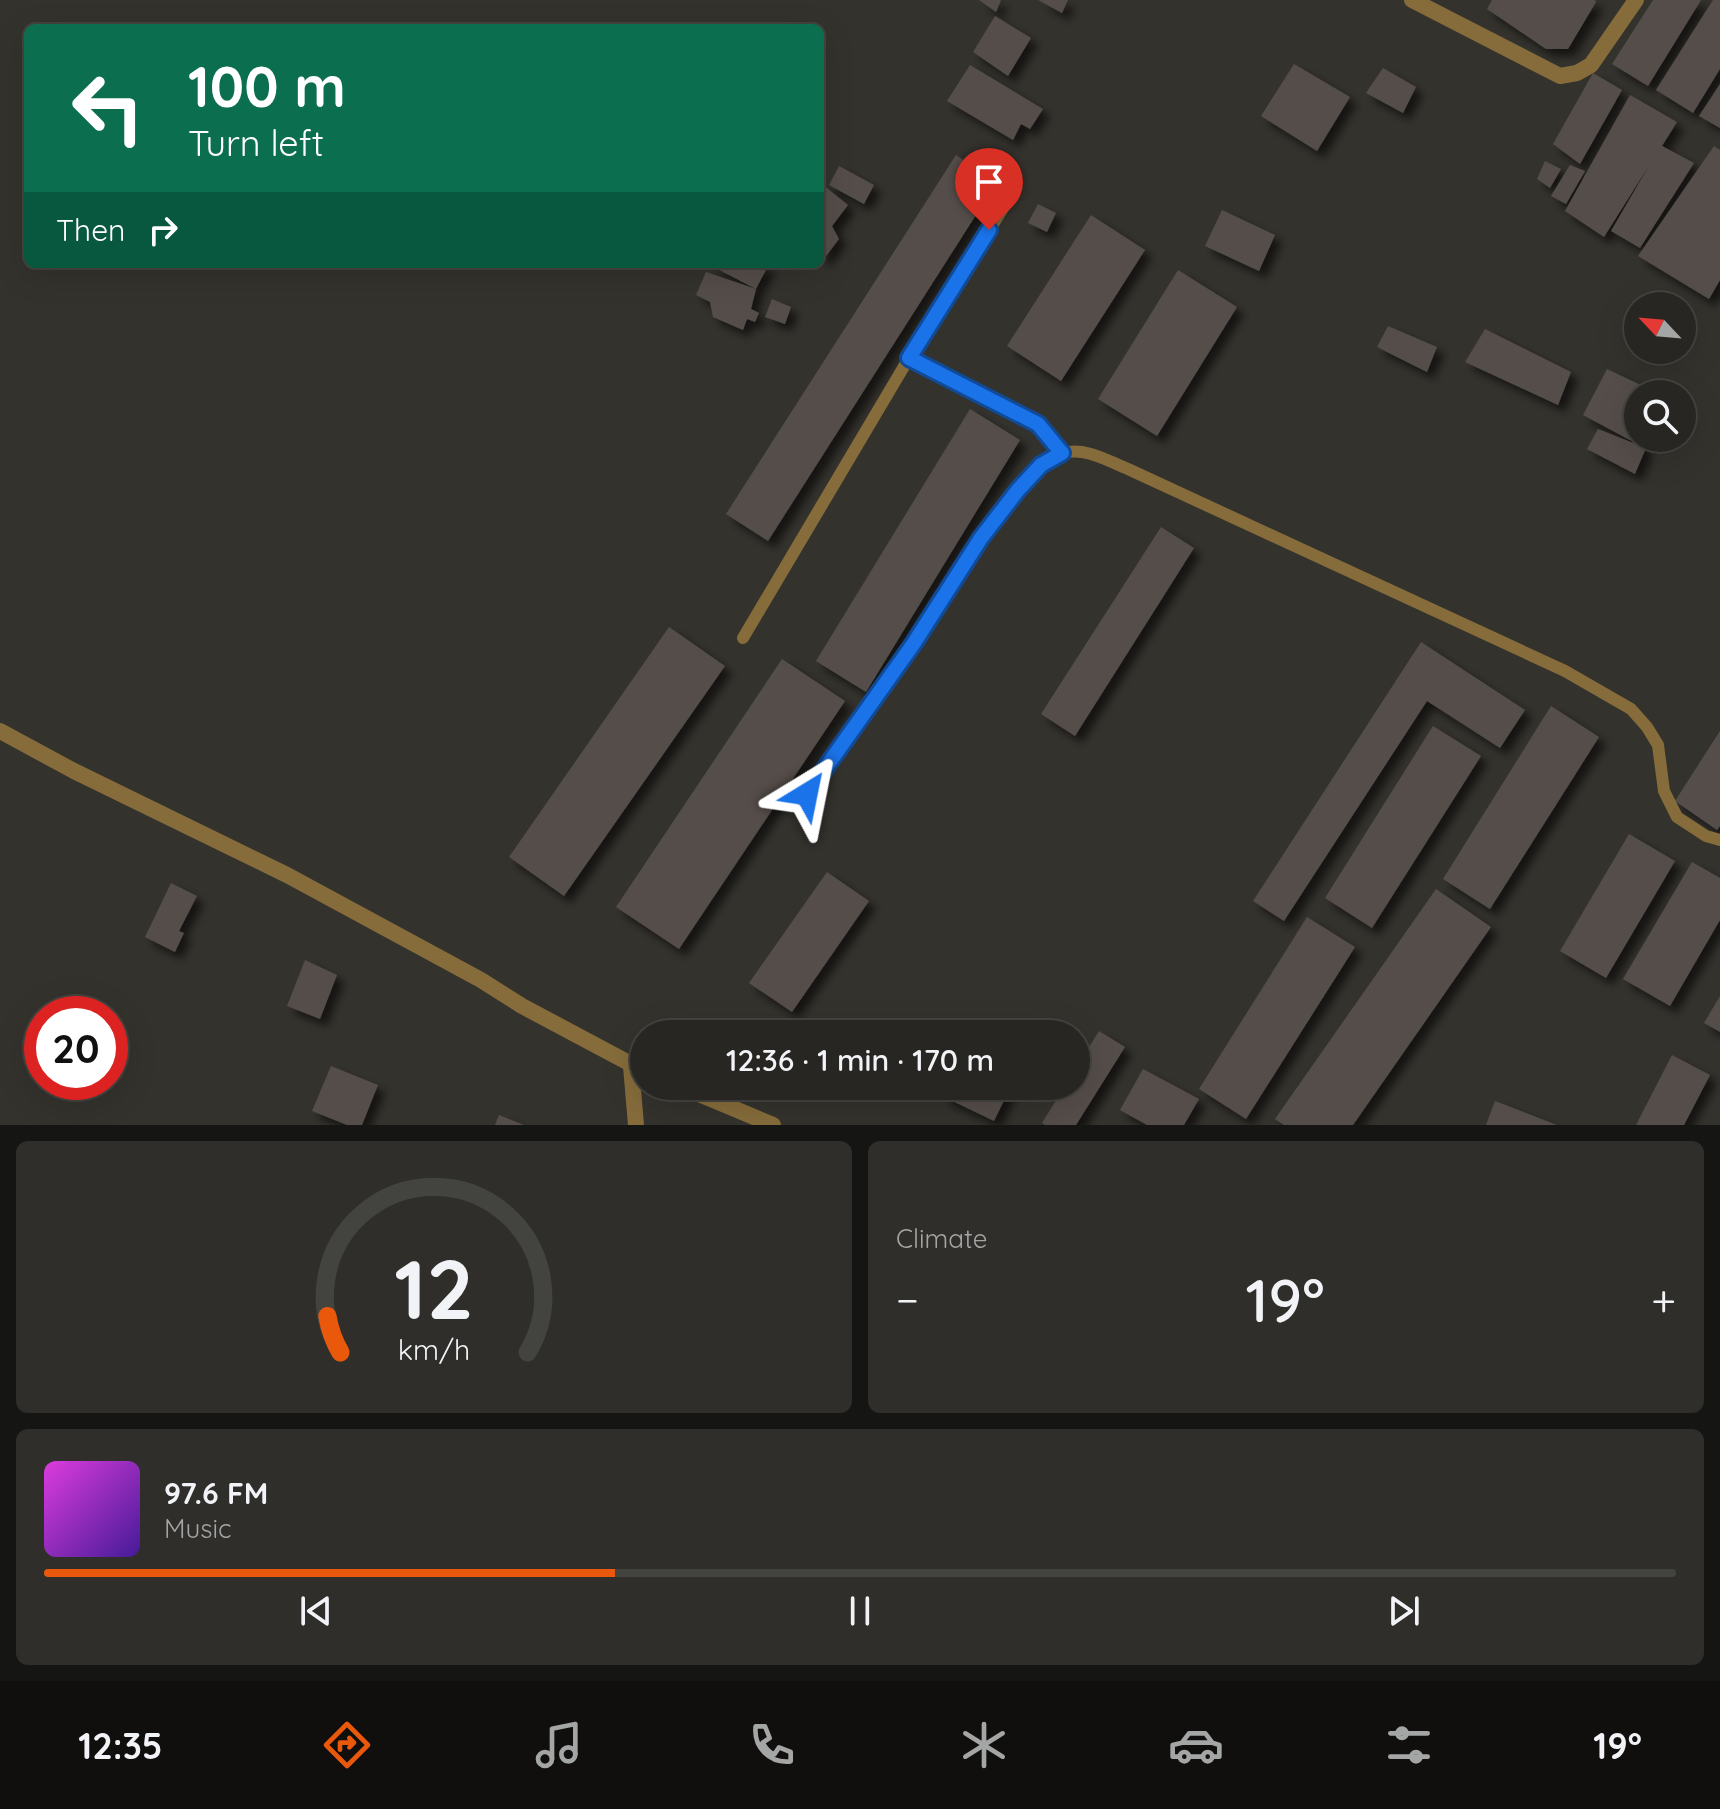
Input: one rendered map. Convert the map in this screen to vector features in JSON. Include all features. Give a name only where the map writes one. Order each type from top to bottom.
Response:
[{"type":"street","points":[[1412,0],[1560,76],[1577,73],[1591,65],[1636,0]]},
{"type":"street","points":[[0,731],[74,771],[287,875],[630,1064]]},
{"type":"street","points":[[636,1125],[637,1100]]},
{"type":"street","points":[[713,1100],[773,1125]]},
{"type":"lane","points":[[743,638],[909,358],[1005,205]]},
{"type":"lane","points":[[909,358],[1038,424],[1062,453]]},
{"type":"lane","points":[[807,794],[914,643],[981,538],[1018,490],[1041,465],[1062,453],[1078,451],[1128,469],[1565,671],[1631,709],[1658,745],[1664,791],[1677,817],[1706,836],[1720,840]]},
{"type":"building","points":[[979,0],[1001,0],[996,12]]},
{"type":"building","points":[[1038,0],[1068,0],[1062,13]]},
{"type":"building","points":[[1492,0],[1596,2],[1568,49],[1546,49],[1487,9]]},
{"type":"building","points":[[1653,0],[1701,0],[1648,86],[1612,64]]},
{"type":"building","points":[[1713,0],[1720,0],[1720,69],[1693,113],[1656,90]]},
{"type":"building","points":[[995,16],[1031,38],[1008,76],[973,52]]},
{"type":"building","points":[[1294,64],[1350,97],[1317,151],[1261,116]]},
{"type":"building","points":[[970,65],[1043,109],[1030,129],[1021,124],[1013,140],[947,101]]},
{"type":"building","points":[[1383,68],[1416,87],[1403,113],[1366,93]]},
{"type":"building","points":[[1593,73],[1622,90],[1580,164],[1553,144]]},
{"type":"building","points":[[1720,84],[1720,128],[1699,116]]},
{"type":"building","points":[[1630,95],[1677,122],[1662,146],[1694,163],[1640,248],[1611,231],[1650,164],[1604,237],[1565,211]]},
{"type":"building","points":[[1714,146],[1720,150],[1720,280],[1709,299],[1638,256]]},
{"type":"building","points":[[956,155],[997,182],[768,541],[726,514]]},
{"type":"building","points":[[1545,161],[1561,169],[1550,188],[1537,179]]},
{"type":"building","points":[[1570,165],[1585,171],[1566,204],[1551,196]]},
{"type":"building","points":[[839,166],[874,185],[864,204],[829,185]]},
{"type":"building","points":[[824,186],[848,205],[832,226],[839,239],[824,259]]},
{"type":"building","points":[[1038,204],[1056,213],[1047,232],[1028,223]]},
{"type":"building","points":[[1222,210],[1275,235],[1259,271],[1205,246]]},
{"type":"building","points":[[1091,215],[1145,250],[1061,381],[1007,346]]},
{"type":"building","points":[[716,268],[767,268],[756,289]]},
{"type":"building","points":[[1178,270],[1237,307],[1157,436],[1098,399]]},
{"type":"building","points":[[706,272],[756,289],[751,309],[759,313],[755,322],[747,319],[743,330],[713,317],[710,302],[696,295]]},
{"type":"building","points":[[772,299],[791,307],[785,324],[765,317]]},
{"type":"building","points":[[1388,326],[1437,347],[1427,372],[1377,347]]},
{"type":"building","points":[[1485,329],[1571,372],[1558,405],[1465,362]]},
{"type":"building","points":[[1607,369],[1630,380],[1624,380],[1624,437],[1583,415]]},
{"type":"building","points":[[970,409],[1020,440],[866,692],[816,661]]},
{"type":"building","points":[[1598,429],[1624,439],[1624,452],[1644,452],[1635,474],[1587,449]]},
{"type":"building","points":[[1161,527],[1194,548],[1075,736],[1041,714]]},
{"type":"building","points":[[669,627],[725,666],[564,896],[509,857]]},
{"type":"building","points":[[1421,642],[1525,710],[1500,748],[1427,701],[1284,921],[1253,901]]},
{"type":"building","points":[[782,659],[845,701],[679,949],[616,907]]},
{"type":"building","points":[[1551,706],[1599,737],[1490,909],[1443,879]]},
{"type":"building","points":[[1433,726],[1481,756],[1372,928],[1325,898]]},
{"type":"building","points":[[1720,731],[1720,826],[1717,830],[1675,801]]},
{"type":"building","points":[[1629,834],[1675,861],[1606,978],[1560,951]]},
{"type":"building","points":[[1692,862],[1720,878],[1720,920],[1670,1006],[1623,979]]},
{"type":"building","points":[[827,872],[869,901],[792,1012],[749,983]]},
{"type":"building","points":[[171,883],[197,896],[179,931],[184,933],[175,952],[145,937]]},
{"type":"building","points":[[1436,889],[1491,927],[1353,1125],[1284,1125],[1275,1119]]},
{"type":"building","points":[[1307,917],[1355,947],[1246,1119],[1199,1089]]},
{"type":"building","points":[[305,960],[337,975],[320,1019],[287,1006]]},
{"type":"building","points":[[1720,996],[1720,1032],[1704,1023]]},
{"type":"building","points":[[1099,1031],[1125,1047],[1076,1125],[1045,1125],[1042,1123],[1056,1100],[1090,1100],[1090,1045]]},
{"type":"building","points":[[1672,1055],[1710,1075],[1684,1125],[1636,1125]]},
{"type":"building","points":[[331,1066],[378,1085],[362,1125],[347,1125],[312,1111]]},
{"type":"building","points":[[1143,1069],[1199,1099],[1184,1125],[1147,1125],[1120,1110]]},
{"type":"building","points":[[950,1100],[1004,1100],[994,1121]]},
{"type":"building","points":[[1495,1101],[1557,1125],[1486,1125]]},
{"type":"building","points":[[499,1115],[524,1125],[495,1125]]},
{"type":"route","points":[[807,794],[914,643],[981,538],[1041,465],[1062,453],[1038,424],[909,358],[989,230]]}]
